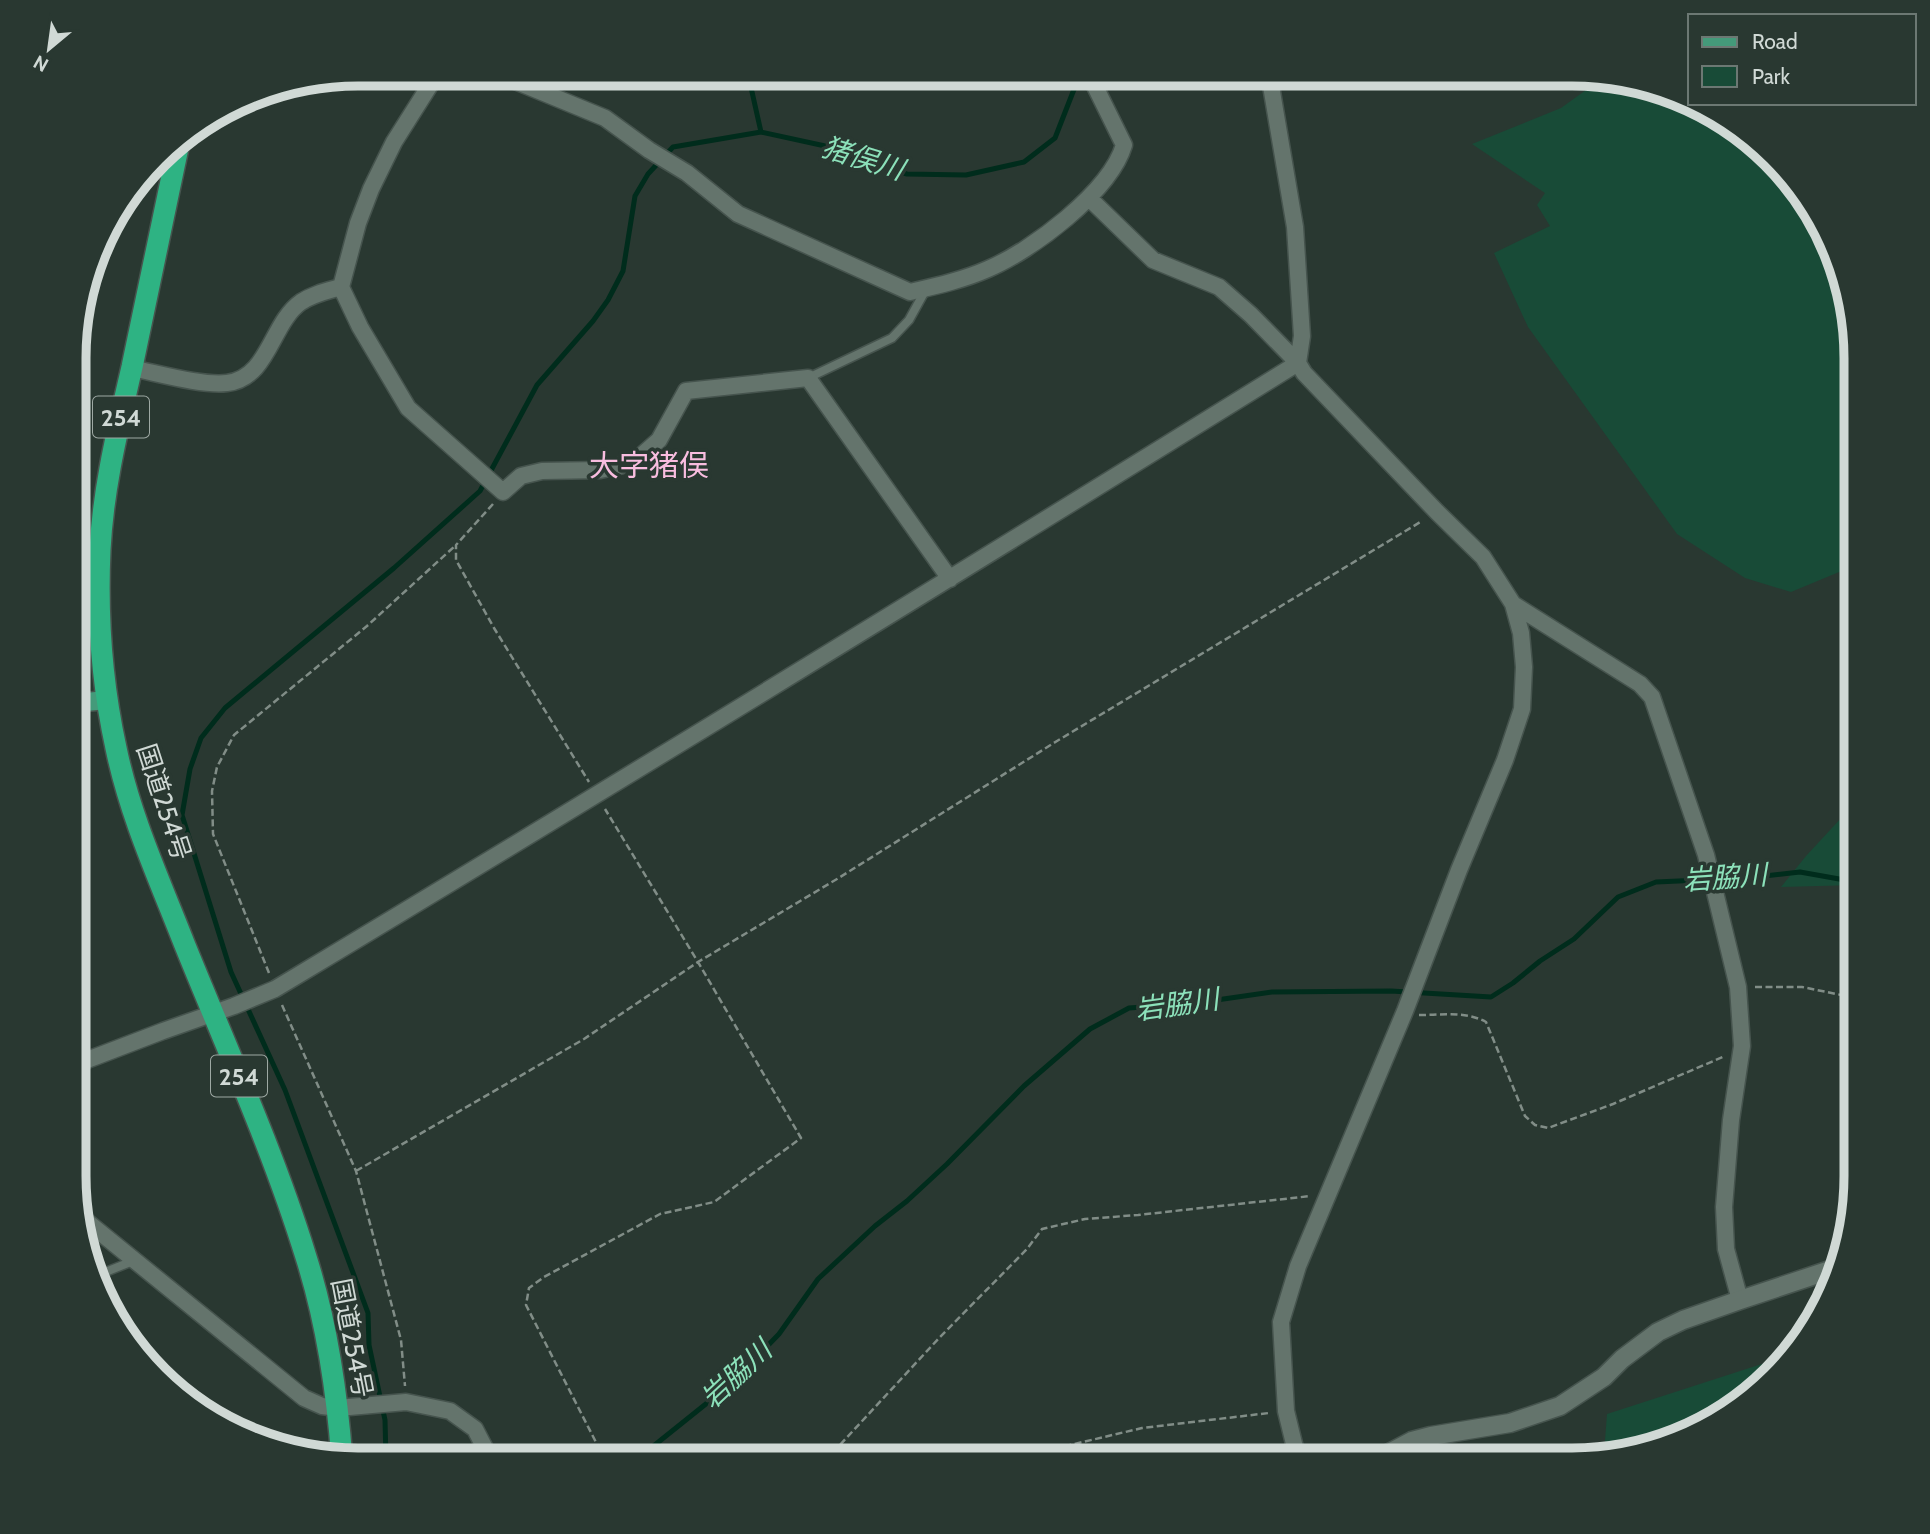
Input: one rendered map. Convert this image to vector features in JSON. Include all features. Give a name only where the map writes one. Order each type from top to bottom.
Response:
[{"type":"highway","name":"国道254号","points":[[176,156],[108,473],[100,550],[100,631],[107,700],[116,750],[131,804],[280,1179],[307,1260],[326,1334],[338,1408],[341,1448]]},
{"type":"main road","points":[[86,702],[107,700]]},
{"type":"street","points":[[429,86],[394,142],[371,190],[358,223],[341,287],[360,327],[408,408],[503,492],[521,476],[542,471],[600,470],[634,463],[659,440],[686,391],[808,378],[950,579]]},
{"type":"street","points":[[526,86],[604,118],[687,173],[738,214],[910,292],[988,269],[1032,246],[1089,198],[1120,158],[1124,145],[1095,86]]},
{"type":"street","points":[[86,1060],[275,989],[950,579],[1298,363],[1302,336],[1295,227],[1271,86]]},
{"type":"street","points":[[1089,198],[1153,260],[1219,287],[1251,315],[1483,557],[1513,604],[1521,633],[1524,667],[1521,709],[1505,760],[1403,1016],[1298,1265],[1281,1322],[1286,1411],[1295,1448]]},
{"type":"street","points":[[131,368],[198,381],[227,383],[244,378],[258,365],[282,323],[299,303],[316,294],[341,287]]},
{"type":"street","points":[[1513,604],[1640,684],[1652,696],[1706,855],[1738,987],[1741,1049],[1731,1120],[1724,1207],[1726,1249],[1740,1300]]},
{"type":"street","points":[[90,1225],[304,1398],[322,1406],[338,1408],[406,1402],[450,1411],[475,1429],[485,1448]]},
{"type":"street","points":[[1399,1448],[1431,1436],[1510,1423],[1560,1406],[1604,1377],[1622,1359],[1658,1332],[1683,1320],[1827,1271]]},
{"type":"lane","points":[[808,378],[892,338],[909,320],[926,289]]},
{"type":"lane","points":[[103,1273],[133,1261]]},
{"type":"path","points":[[406,1402],[401,1340],[356,1171],[275,989],[213,834],[212,791],[217,766],[234,735],[368,626],[456,545],[503,492]]},
{"type":"path","points":[[356,1171],[584,1039],[698,962],[837,879],[1056,741],[1437,512]]},
{"type":"path","points":[[456,545],[456,560],[494,628],[698,962],[801,1138],[714,1202],[660,1214],[529,1287],[526,1305],[599,1448]]},
{"type":"path","points":[[1738,987],[1802,987],[1844,996]]},
{"type":"path","points":[[1403,1016],[1466,1014],[1486,1022],[1525,1116],[1535,1125],[1548,1128],[1613,1104],[1741,1049]]},
{"type":"path","points":[[837,1448],[940,1337],[1027,1249],[1042,1229],[1085,1219],[1328,1194]]},
{"type":"path","points":[[1058,1448],[1142,1429],[1286,1411]]},
{"type":"green space","points":[[1591,86],[1625,91],[1676,106],[1708,122],[1751,153],[1788,192],[1808,222],[1830,271],[1844,340],[1844,570],[1791,592],[1745,578],[1677,534],[1528,327],[1494,253],[1550,226],[1537,205],[1545,193],[1472,144],[1561,108]]},
{"type":"green space","points":[[1844,815],[1844,885],[1781,887]]},
{"type":"green space","points":[[1771,1361],[1738,1392],[1708,1412],[1659,1434],[1605,1446],[1607,1414]]},
{"type":"waterway","points":[[751,86],[761,132]]},
{"type":"waterway","name":"猪俣川","points":[[386,1448],[385,1420],[369,1345],[368,1313],[285,1090],[231,972],[182,815],[190,769],[201,738],[225,708],[394,568],[480,491],[537,385],[608,300],[623,271],[635,196],[648,174],[673,147],[761,132],[839,149],[853,160],[907,174],[966,175],[1024,162],[1055,138],[1075,86]]},
{"type":"waterway","name":"岩脇川","points":[[651,1448],[732,1383],[779,1334],[818,1279],[947,1164],[1024,1086],[1090,1029],[1129,1008],[1196,1003],[1272,992],[1391,991],[1491,997],[1574,939],[1618,897],[1656,882],[1746,878],[1800,872],[1844,880]]},
{"type":"district","name":"大字猪俣","points":[[649,465]]}]
